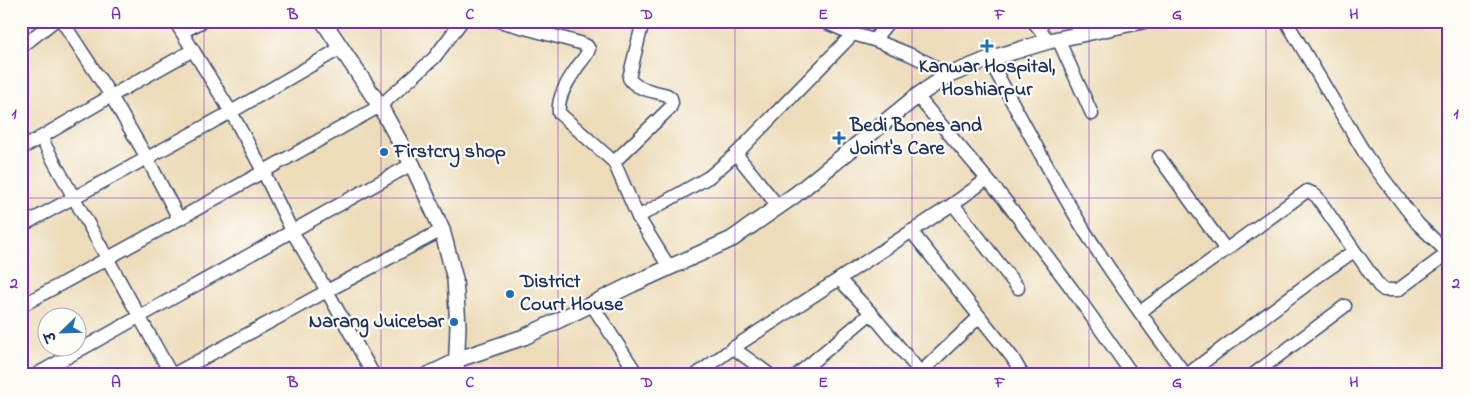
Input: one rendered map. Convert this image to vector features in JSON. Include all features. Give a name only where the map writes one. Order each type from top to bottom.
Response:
[{"type":"main road","points":[[322,21],[380,106],[412,164],[442,230],[455,279],[458,326],[456,367],[524,338],[732,239],[795,195],[917,96],[947,76],[989,59],[1053,40],[1142,21]]},
{"type":"street","points":[[21,47],[54,21]]},
{"type":"street","points":[[62,21],[147,158],[179,219]]},
{"type":"street","points":[[204,21],[179,27],[231,112],[263,171],[292,231],[373,374]]},
{"type":"street","points":[[21,306],[380,106],[434,58],[462,21]]},
{"type":"street","points":[[499,21],[587,46],[589,50],[587,55],[559,100],[560,113],[614,162],[638,217],[669,268]]},
{"type":"street","points":[[614,162],[670,108],[672,103],[671,98],[667,95],[637,87],[632,84],[629,78],[643,21]]},
{"type":"street","points":[[874,40],[889,21]]},
{"type":"street","points":[[1033,21],[1053,40],[1092,114]]},
{"type":"street","points":[[1140,312],[1307,192],[1312,192],[1317,198],[1378,286],[1384,290],[1398,290],[1448,253],[1418,224],[1367,157],[1286,21]]},
{"type":"street","points":[[826,22],[928,63],[947,76]]},
{"type":"street","points":[[638,217],[709,177],[736,154],[853,34]]},
{"type":"street","points":[[21,226],[231,112],[341,48]]},
{"type":"street","points":[[21,149],[110,96],[193,50]]},
{"type":"street","points":[[989,59],[1037,149],[1084,230],[1140,312],[1186,374],[1354,251]]},
{"type":"street","points":[[917,96],[1004,199],[1067,282],[1132,374]]},
{"type":"street","points":[[41,138],[172,374],[442,230]]},
{"type":"street","points":[[736,154],[778,206]]},
{"type":"street","points":[[1159,157],[1226,250]]},
{"type":"street","points":[[37,374],[412,164]]},
{"type":"street","points":[[696,374],[953,204],[986,180]]},
{"type":"street","points":[[953,204],[1018,288]]},
{"type":"street","points":[[911,231],[1012,357],[1022,374]]},
{"type":"street","points":[[839,278],[871,313],[919,373],[979,317]]},
{"type":"street","points":[[592,305],[637,374]]},
{"type":"street","points":[[1254,374],[1345,306]]},
{"type":"street","points":[[798,374],[871,313]]},
{"type":"street","points":[[733,348],[769,374]]},
{"type":"street","points":[[427,374],[456,367]]},
{"type":"place","name":"Kanwar Hospital, Hoshiarpur","points":[[987,46]]},
{"type":"place","name":"Bedi Bones and Joint's Care","points":[[839,138]]},
{"type":"place","name":"Firstcry shop","points":[[384,152]]},
{"type":"place","name":"District Court House","points":[[510,294]]},
{"type":"place","name":"Narang Juicebar","points":[[454,322]]}]
